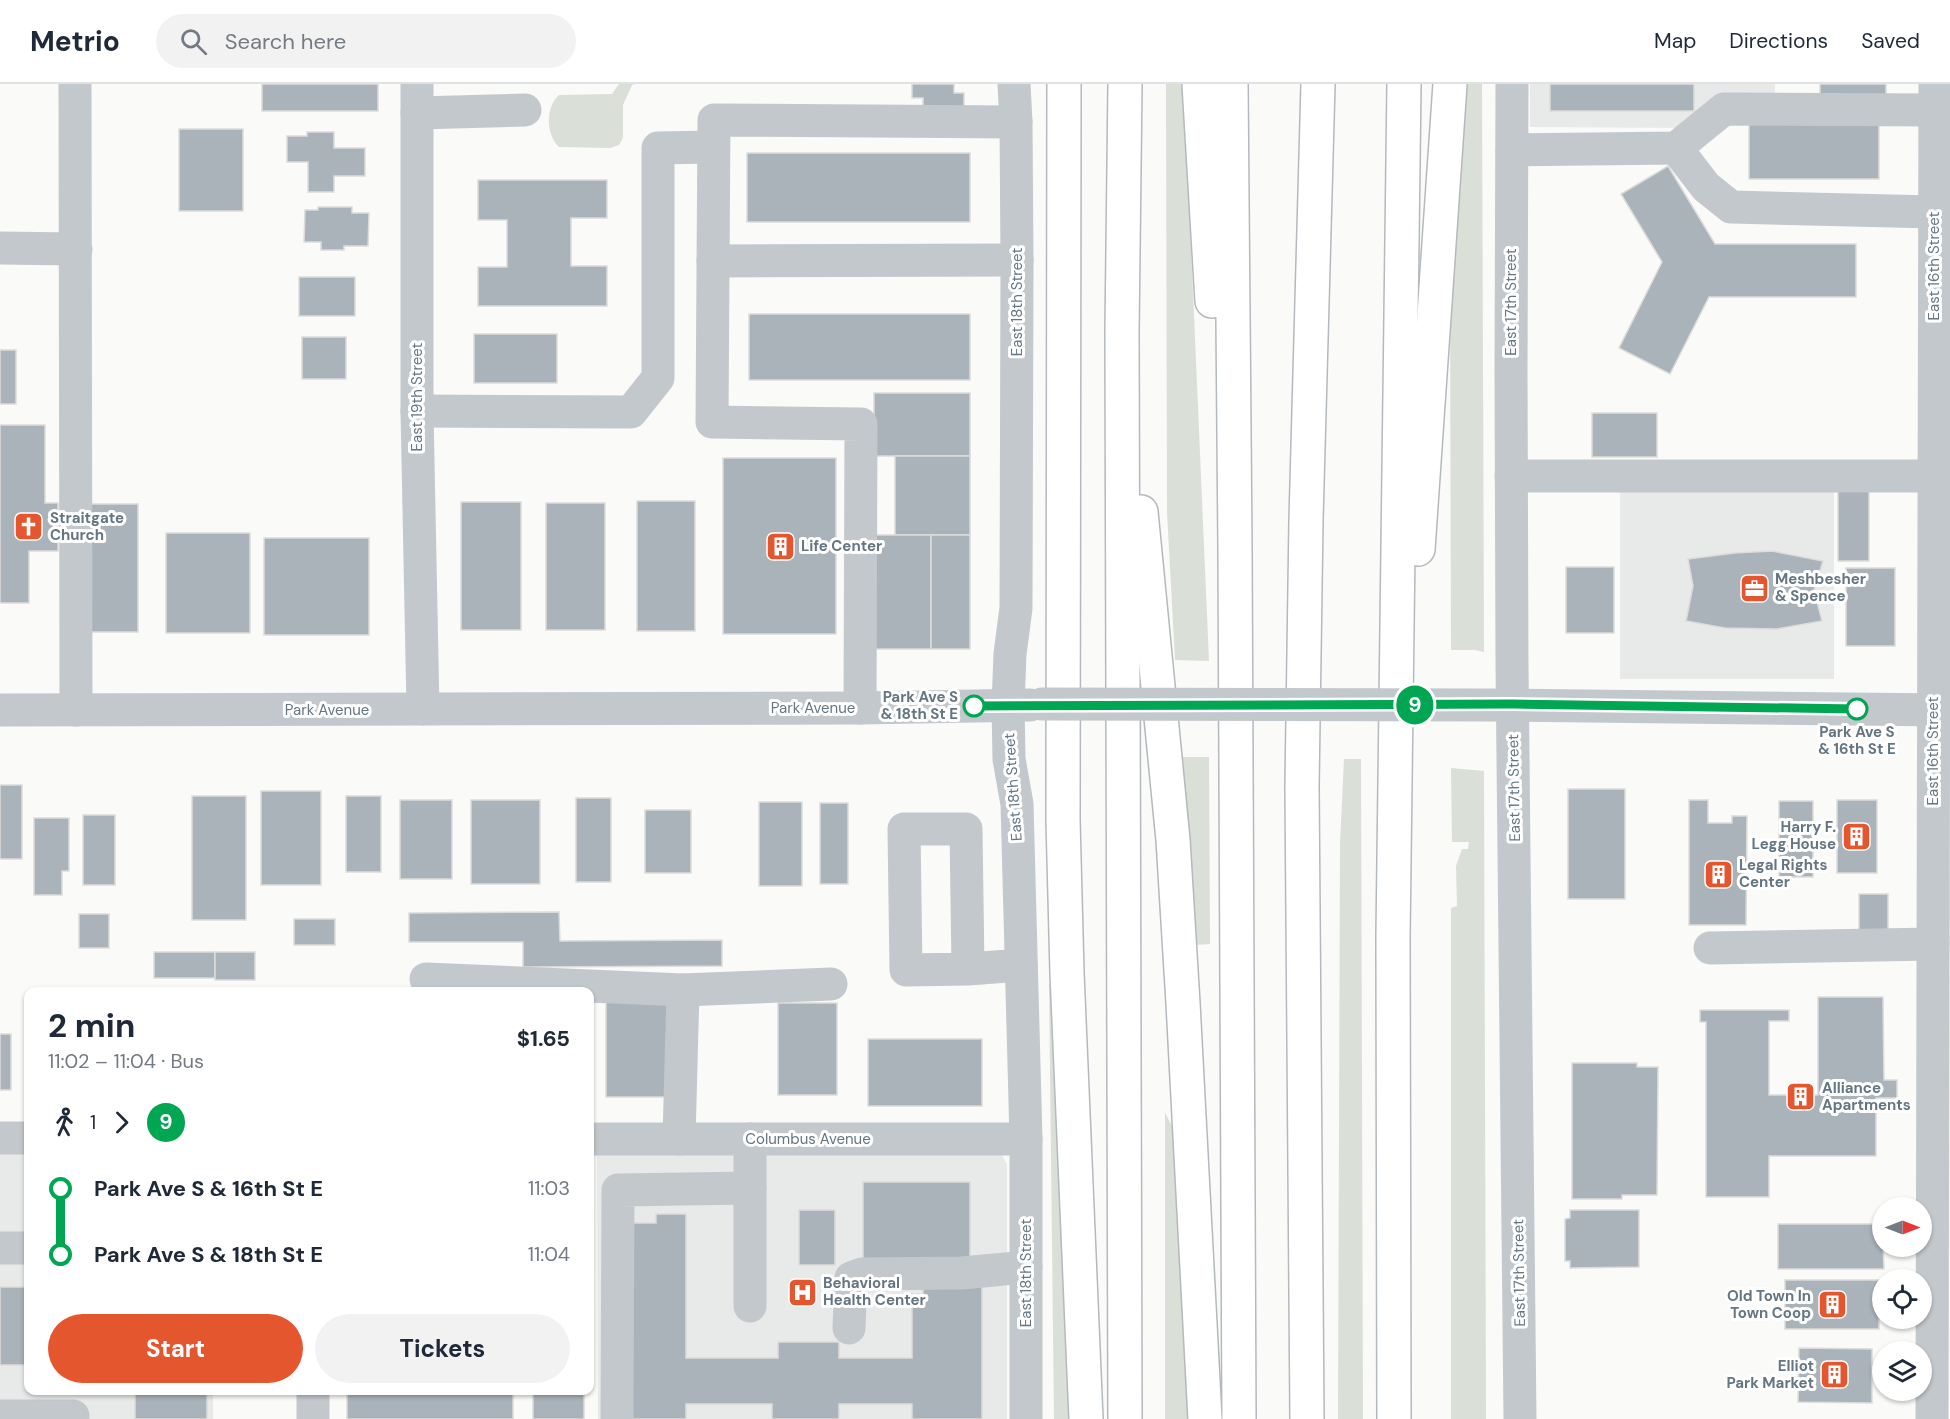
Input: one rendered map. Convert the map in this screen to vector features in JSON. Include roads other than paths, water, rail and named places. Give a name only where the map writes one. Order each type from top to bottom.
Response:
[{"type":"highway","points":[[1064,84],[1063,820],[1067,973],[1086,1419]]},
{"type":"highway","points":[[1125,84],[1122,332],[1125,1419]]},
{"type":"highway","points":[[1199,84],[1216,398],[1235,659]]},
{"type":"highway","points":[[1231,84],[1239,1419]]},
{"type":"highway","points":[[1307,1419],[1302,787],[1306,520],[1318,84]]},
{"type":"highway","points":[[1394,1419],[1393,937],[1404,84]]},
{"type":"highway","points":[[1393,937],[1450,84]]},
{"type":"highway","points":[[1122,332],[1155,641],[1173,840],[1184,1003],[1205,1419]]},
{"type":"street","points":[[75,84],[76,710]]},
{"type":"street","name":"East 18th Street","points":[[1014,84],[1017,260],[1016,608],[1010,654],[1008,705],[1009,759],[1017,804],[1026,1140],[1026,1419]]},
{"type":"street","name":"East 17th Street","points":[[1512,84],[1511,476],[1499,705],[1520,1419]]},
{"type":"street","points":[[1512,150],[1676,148],[1724,109],[1939,92]]},
{"type":"street","name":"East 16th Street","points":[[1932,1419],[1933,944],[1941,710],[1942,476],[1934,212],[1939,92]]},
{"type":"street","points":[[417,99],[525,111]]},
{"type":"street","name":"East 19th Street","points":[[417,99],[417,411],[423,710]]},
{"type":"street","points":[[860,708],[861,424],[712,422],[714,120],[1016,122]]},
{"type":"street","points":[[417,411],[631,412],[658,378],[658,148],[713,147]]},
{"type":"street","points":[[1676,148],[1706,187],[1731,207],[1934,212]]},
{"type":"street","points":[[0,248],[76,249]]},
{"type":"street","points":[[713,261],[1017,260]]},
{"type":"street","points":[[1511,476],[1942,476]]},
{"type":"street","name":"Park Avenue","points":[[0,710],[860,708],[1042,704],[1499,705],[1941,710]]},
{"type":"street","points":[[1710,948],[1933,944]]},
{"type":"street","points":[[968,969],[1021,965]]},
{"type":"street","points":[[426,979],[683,990],[831,984]]},
{"type":"street","points":[[679,1139],[683,990]]},
{"type":"street","points":[[0,1138],[24,1138]]},
{"type":"street","name":"Columbus Avenue","points":[[594,1139],[1026,1140]]},
{"type":"street","points":[[750,1139],[750,1306]]},
{"type":"street","points":[[617,1419],[618,1190],[750,1188]]},
{"type":"street","points":[[0,1248],[24,1248]]},
{"type":"street","points":[[849,1328],[851,1278],[862,1274],[962,1273],[1026,1267]]},
{"type":"street","points":[[313,1395],[313,1419]]},
{"type":"street","points":[[0,1416],[73,1416],[73,1419]]},
{"type":"place","name":"Straitgate Church","points":[[29,527]]},
{"type":"place","name":"Life Center","points":[[780,546]]},
{"type":"place","name":"Meshbesher & Spence","points":[[1754,588]]},
{"type":"place","name":"Park Ave S & 18th St E","points":[[974,706]]},
{"type":"place","name":"Park Ave S & 16th St E","points":[[1857,709]]},
{"type":"place","name":"Harry F. Legg House","points":[[1857,836]]},
{"type":"place","name":"Legal Rights Center","points":[[1718,874]]},
{"type":"place","name":"Alliance Apartments","points":[[1801,1097]]},
{"type":"place","name":"Behavioral Health Center","points":[[802,1292]]},
{"type":"place","name":"Old Town In Town Coop","points":[[1832,1305]]},
{"type":"place","name":"Elliot Park Market","points":[[1835,1375]]}]
